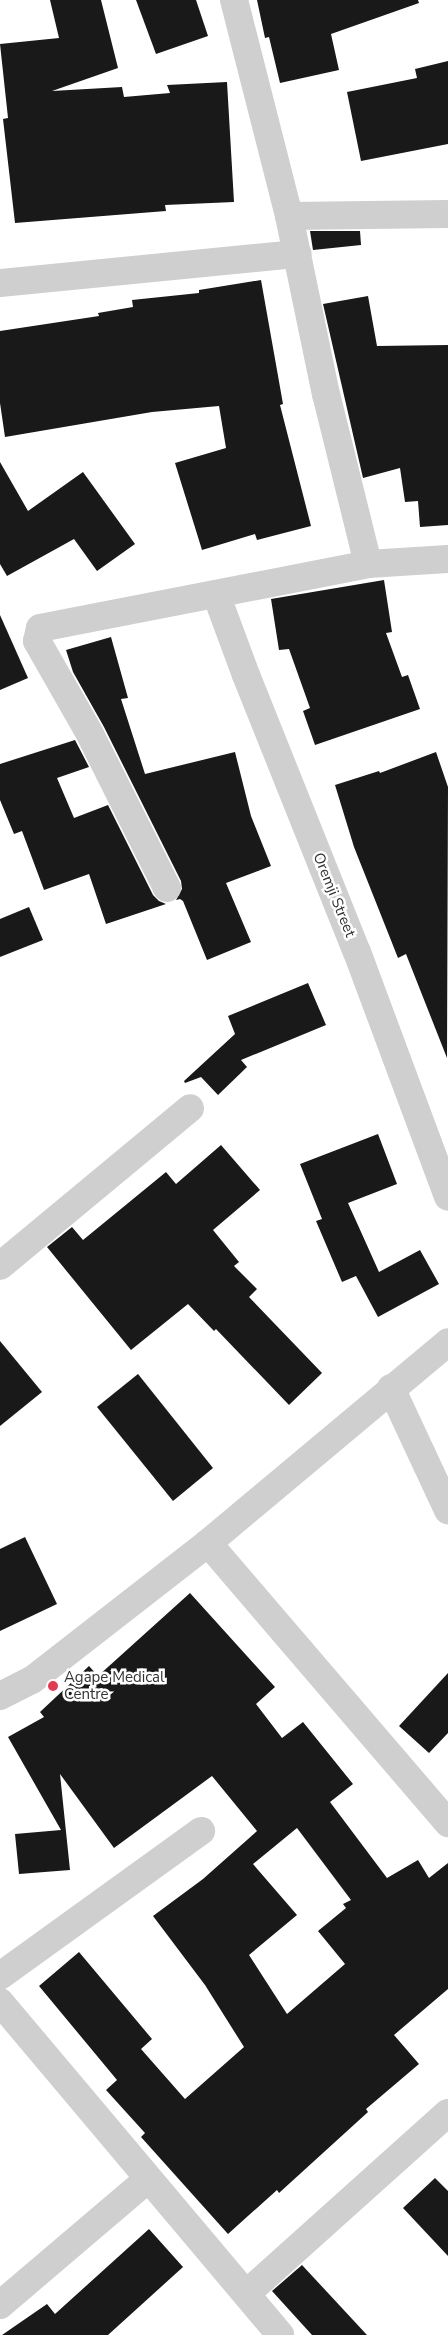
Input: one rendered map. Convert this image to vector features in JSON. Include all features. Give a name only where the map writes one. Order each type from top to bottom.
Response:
[{"type":"street","points":[[234,0],[289,216],[326,394],[368,564]]},
{"type":"street","points":[[289,216],[448,214]]},
{"type":"street","points":[[0,283],[298,254]]},
{"type":"street","points":[[166,888],[90,734],[37,641],[40,628],[368,564],[448,559]]},
{"type":"street","name":"Oremji Street","points":[[216,594],[246,675],[357,952],[448,1197]]},
{"type":"street","points":[[0,1266],[190,1108]]},
{"type":"street","points":[[0,1696],[32,1680],[208,1543],[448,1342]]},
{"type":"street","points":[[391,1388],[448,1510]]},
{"type":"street","points":[[208,1543],[448,1823]]},
{"type":"street","points":[[0,1976],[201,1831]]},
{"type":"street","points":[[0,2002],[147,2180],[280,2335]]},
{"type":"street","points":[[246,2294],[448,2113]]},
{"type":"street","points":[[0,2305],[147,2180]]},
{"type":"building","points":[[50,0],[101,0],[118,68],[52,91],[122,87],[124,97],[170,93],[167,85],[227,82],[234,202],[165,205],[166,211],[15,223],[3,119],[8,118],[0,44],[59,38]]},
{"type":"building","points":[[136,0],[196,0],[208,36],[156,54]]},
{"type":"building","points":[[257,0],[418,0],[419,3],[331,34],[339,70],[280,83],[269,37],[265,38]]},
{"type":"building","points":[[448,61],[448,144],[361,161],[347,92],[417,78],[415,69]]},
{"type":"building","points":[[310,231],[360,231],[361,245],[313,250]]},
{"type":"building","points":[[261,280],[283,404],[280,405],[311,526],[257,540],[255,534],[202,550],[175,463],[226,448],[219,406],[152,412],[5,437],[0,403],[0,331],[99,316],[98,313],[133,307],[132,300],[199,293],[199,290]]},
{"type":"building","points":[[368,296],[377,346],[448,345],[448,525],[420,527],[418,501],[405,502],[400,468],[363,478],[323,304]]},
{"type":"building","points":[[0,462],[28,511],[83,472],[135,544],[97,571],[74,539],[7,576],[0,564]]},
{"type":"building","points":[[384,580],[392,632],[386,633],[402,677],[408,675],[420,709],[315,745],[303,711],[310,708],[289,649],[279,650],[271,599]]},
{"type":"building","points":[[0,615],[28,678],[0,690]]},
{"type":"building","points":[[111,637],[128,698],[121,699],[145,774],[235,752],[251,816],[271,866],[226,883],[251,942],[207,960],[183,901],[180,899],[176,900],[182,889],[181,881],[104,727],[73,672],[66,650]]},
{"type":"building","points":[[75,740],[89,767],[57,778],[74,818],[108,805],[153,895],[159,901],[166,904],[106,924],[89,874],[44,890],[22,831],[14,834],[0,800],[0,764]]},
{"type":"building","points":[[436,752],[448,787],[447,1058],[406,954],[398,958],[354,847],[335,785],[379,771],[380,773]]},
{"type":"building","points":[[29,907],[43,940],[0,957],[0,919]]},
{"type":"building","points":[[308,983],[326,1025],[241,1060],[247,1067],[218,1095],[201,1077],[185,1083],[184,1081],[235,1034],[228,1016]]},
{"type":"building","points":[[378,1134],[397,1184],[348,1203],[379,1272],[420,1250],[439,1284],[378,1317],[356,1276],[342,1282],[316,1221],[322,1219],[300,1164]]},
{"type":"building","points":[[221,1145],[260,1190],[213,1230],[239,1262],[234,1266],[257,1289],[249,1297],[322,1373],[289,1405],[216,1329],[214,1331],[188,1304],[131,1350],[47,1247],[72,1227],[83,1240],[166,1172],[176,1184]]},
{"type":"building","points":[[0,1341],[42,1392],[0,1426]]},
{"type":"building","points":[[138,1374],[213,1468],[173,1501],[97,1407]]},
{"type":"building","points":[[25,1537],[57,1604],[0,1631],[0,1549]]},
{"type":"building","points":[[190,1593],[275,1687],[256,1704],[282,1738],[303,1722],[353,1784],[330,1802],[387,1878],[418,1860],[429,1878],[448,1863],[448,1989],[394,2035],[419,2064],[366,2109],[368,2112],[279,2193],[277,2190],[228,2234],[141,2137],[145,2133],[106,2090],[117,2080],[39,1986],[79,1952],[152,2039],[141,2049],[185,2099],[244,2047],[205,1985],[153,1916],[203,1879],[257,1831],[212,1776],[114,1848],[60,1774],[70,1870],[19,1874],[15,1834],[61,1830],[8,1737],[44,1717],[40,1712],[89,1666],[98,1676]],"holes":[[[297,1828],[351,1900],[343,1904],[346,1908],[318,1931],[345,1964],[287,2014],[249,1955],[297,1915],[253,1864]]]},
{"type":"building","points":[[448,1673],[448,1733],[429,1753],[399,1726]]},
{"type":"building","points":[[435,2178],[448,2191],[448,2256],[403,2208]]},
{"type":"building","points":[[149,2229],[183,2267],[108,2335],[2,2335],[47,2304],[55,2314]]},
{"type":"building","points":[[302,2265],[367,2335],[312,2335],[272,2291]]},
{"type":"place","name":"Agape Medical Centre","points":[[53,1686]]}]
